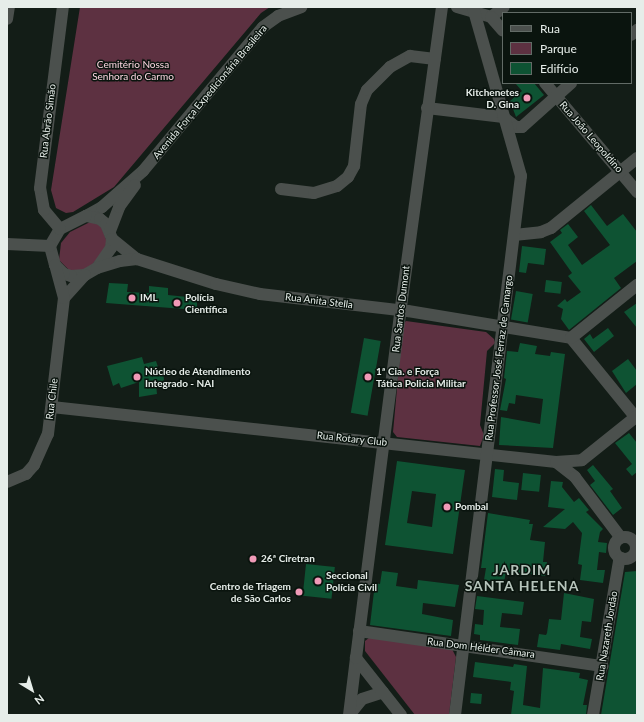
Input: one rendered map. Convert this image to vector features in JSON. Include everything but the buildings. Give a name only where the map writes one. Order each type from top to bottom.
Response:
[{"type":"street","points":[[7,19],[9,7]]},
{"type":"street","name":"Rua Abrão Simão","points":[[60,229],[44,210],[40,188],[63,7]]},
{"type":"street","name":"Avenida Força Expedicionária Brasileira","points":[[111,235],[119,207],[143,171],[263,27],[278,16],[301,7]]},
{"type":"street","name":"Rua Santos Dumont","points":[[350,714],[359,631],[400,310],[442,7]]},
{"type":"street","points":[[457,7],[474,10],[491,17],[502,30]]},
{"type":"street","points":[[491,17],[504,7]]},
{"type":"street","name":"Rua Professor José Ferraz de Camargo","points":[[455,715],[521,176],[503,117],[474,10]]},
{"type":"street","points":[[282,189],[314,192],[337,186],[348,177],[354,166],[361,104],[367,90],[390,67],[410,56],[435,59]]},
{"type":"street","name":"Rua João Leopoldino","points":[[546,84],[637,192]]},
{"type":"street","points":[[427,108],[503,117],[516,127],[522,127],[570,84]]},
{"type":"street","points":[[514,235],[551,228],[637,158]]},
{"type":"street","name":"Avenida Força Expedicionária Brasileira","points":[[86,216],[106,203],[143,171]]},
{"type":"street","points":[[64,298],[50,246],[60,229],[86,216],[100,219],[111,235],[137,259]]},
{"type":"street","points":[[97,268],[111,248],[111,235]]},
{"type":"street","points":[[7,244],[50,246]]},
{"type":"street","points":[[55,265],[64,274],[78,277],[97,268],[120,261],[137,259]]},
{"type":"street","name":"Rua Anita Stella","points":[[137,259],[216,284],[260,294],[400,310],[503,329],[571,338]]},
{"type":"street","points":[[64,298],[85,275]]},
{"type":"street","points":[[575,477],[582,460],[637,417],[571,338],[637,285]]},
{"type":"street","name":"Rua Chile","points":[[7,482],[26,474],[41,455],[52,406],[64,298]]},
{"type":"street","name":"Rua Rotary Club","points":[[52,406],[383,443],[487,453],[556,462],[582,460]]},
{"type":"street","points":[[556,462],[575,477],[621,538]]},
{"type":"street","points":[[628,537],[636,544],[632,556],[622,558],[616,554],[614,547],[621,538],[628,537]]},
{"type":"street","name":"Rua Nazareth Jordão","points":[[593,715],[619,561],[622,558]]},
{"type":"street","name":"Rua Dom Hélder Câmara","points":[[359,631],[602,666]]},
{"type":"street","points":[[356,658],[400,715]]},
{"type":"street","points":[[350,714],[362,699],[383,692]]},
{"type":"green space","name":"Cemitério Nossa Senhora do Carmo","points":[[80,7],[270,7],[261,13],[114,187],[73,212],[66,213],[56,208],[51,190]]},
{"type":"green space","points":[[90,222],[101,225],[107,242],[104,250],[92,265],[84,270],[69,270],[59,260],[61,243],[70,232]]},
{"type":"green space","points":[[406,321],[486,332],[494,339],[495,343],[487,351],[480,425],[484,435],[480,446],[397,437],[393,432],[403,324]]},
{"type":"green space","points":[[370,637],[451,647],[456,657],[449,715],[415,715],[365,651],[365,641]]},
{"type":"place","name":"Kitchenetes D. Gina","points":[[527,98]]},
{"type":"place","name":"IML","points":[[132,298]]},
{"type":"place","name":"Polícia Científica","points":[[177,303]]},
{"type":"place","name":"Núcleo de Atendimento Integrado - NAI","points":[[137,377]]},
{"type":"place","name":"1ª Cia. e Força Tática Policia Militar","points":[[368,377]]},
{"type":"place","name":"Pombal","points":[[447,507]]},
{"type":"place","name":"26ª Ciretran","points":[[253,559]]},
{"type":"place","name":"Seccional Polícia Civil","points":[[318,581]]},
{"type":"place","name":"Centro de Triagem de São Carlos","points":[[299,592]]},
{"type":"district","name":"JARDIM SANTA HELENA","points":[[522,578]]}]
